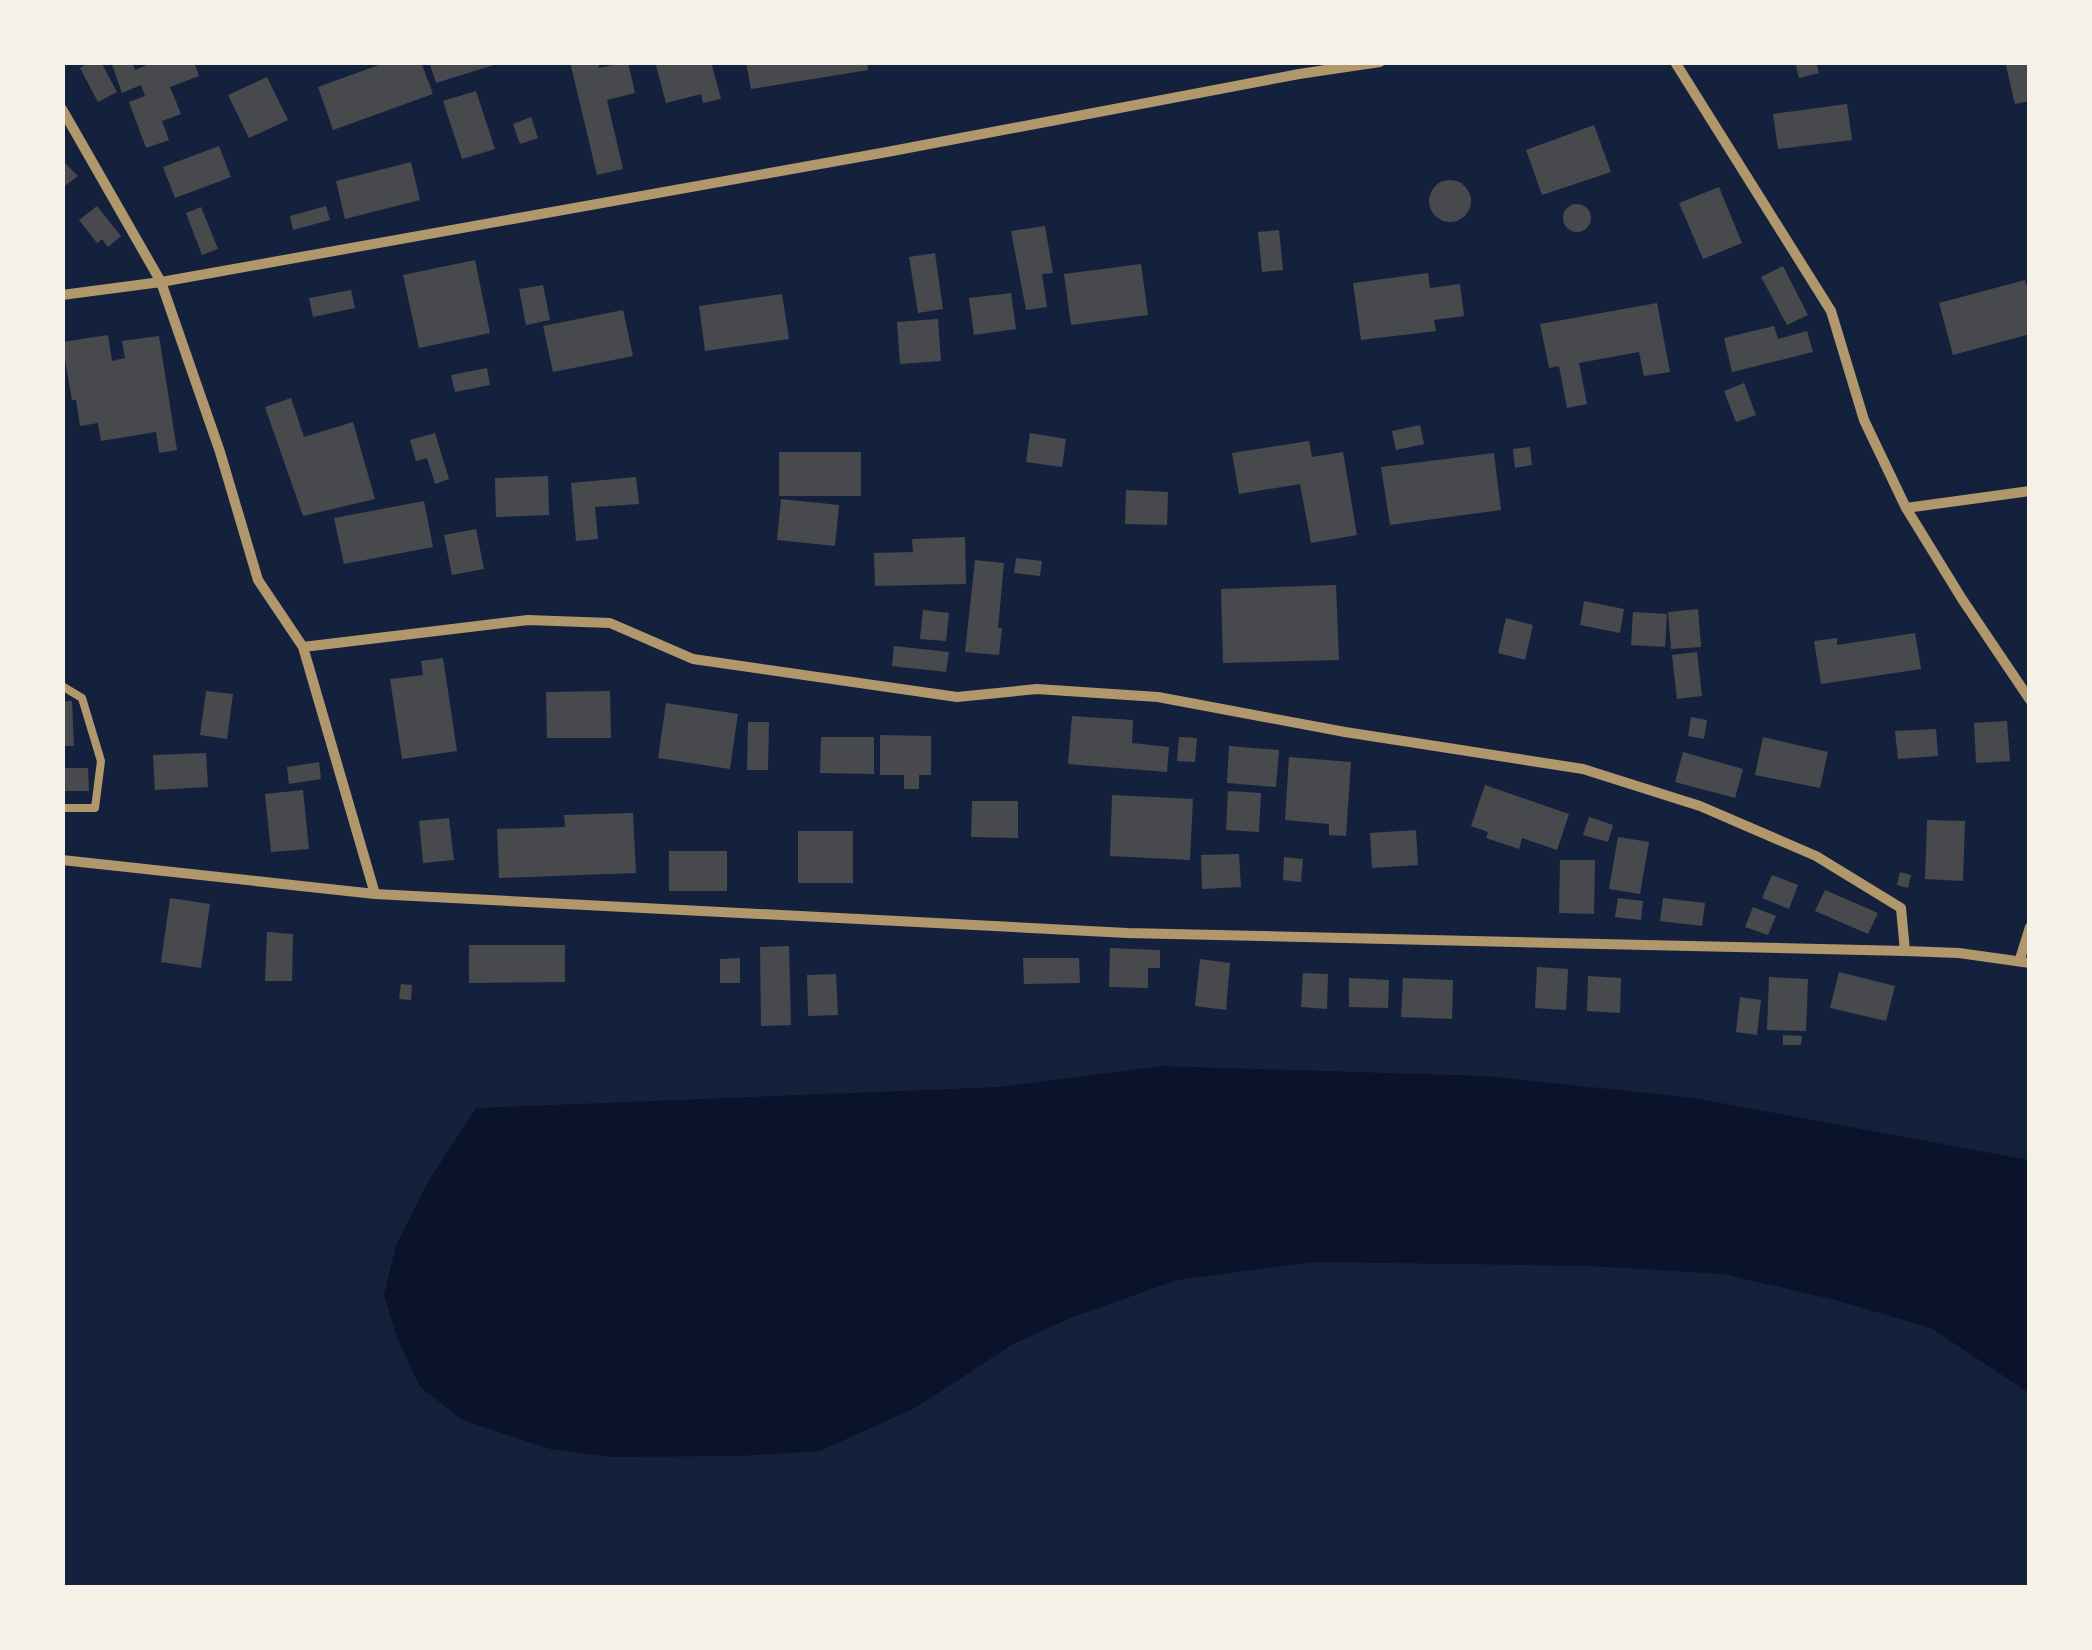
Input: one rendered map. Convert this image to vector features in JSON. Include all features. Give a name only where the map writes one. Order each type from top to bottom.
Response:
[{"type":"street","points":[[62,295],[161,282],[1380,62]]},
{"type":"street","points":[[1674,62],[1831,311],[1864,420],[1906,508],[2030,700]]},
{"type":"street","points":[[62,110],[161,282],[220,452],[258,580],[303,647],[375,894]]},
{"type":"street","points":[[1906,508],[2030,491]]},
{"type":"street","points":[[303,647],[528,620],[610,623],[693,659],[957,697],[1037,689],[1158,697],[1345,732],[1583,769],[1700,806],[1816,856],[1900,908],[1904,951]]},
{"type":"street","points":[[62,860],[375,894],[1127,933],[1904,951],[2025,961],[2030,928]]},
{"type":"lane","points":[[62,686],[82,698],[101,761],[94,808],[62,808]]},
{"type":"water","points":[[1161,1066],[1485,1076],[1694,1098],[2029,1160],[2029,1393],[1931,1328],[1835,1300],[1723,1274],[1589,1266],[1315,1262],[1177,1280],[1073,1317],[1013,1344],[917,1407],[820,1451],[740,1456],[613,1457],[550,1449],[463,1420],[420,1387],[397,1338],[384,1295],[396,1245],[428,1182],[476,1108],[1000,1087]]},
{"type":"building","points":[[90,62],[101,62],[117,92],[98,102],[80,68]]},
{"type":"building","points":[[111,62],[132,62],[135,70],[154,62],[194,62],[199,76],[170,87],[181,114],[162,121],[169,140],[146,148],[129,102],[145,96],[141,85],[122,93]]},
{"type":"building","points":[[387,62],[421,62],[433,94],[333,130],[318,87]]},
{"type":"building","points":[[429,62],[500,62],[500,63],[436,83]]},
{"type":"building","points":[[570,62],[598,62],[599,68],[628,62],[635,93],[607,100],[623,169],[597,175]]},
{"type":"building","points":[[655,62],[711,62],[721,99],[703,103],[701,94],[666,103]]},
{"type":"building","points":[[746,62],[867,62],[868,70],[751,89]]},
{"type":"building","points":[[1795,62],[1816,62],[1819,73],[1799,78]]},
{"type":"building","points":[[2005,62],[2030,62],[2030,101],[2015,104]]},
{"type":"building","points":[[267,77],[288,120],[249,138],[228,95]]},
{"type":"building","points":[[476,91],[495,149],[462,159],[443,101]]},
{"type":"building","points":[[1847,104],[1852,140],[1778,149],[1773,114]]},
{"type":"building","points":[[531,117],[538,138],[520,144],[513,124]]},
{"type":"building","points":[[1594,125],[1611,172],[1542,195],[1526,150]]},
{"type":"building","points":[[219,146],[231,177],[175,198],[163,167]]},
{"type":"building","points":[[62,160],[78,176],[62,188]]},
{"type":"building","points":[[411,162],[420,200],[345,219],[336,181]]},
{"type":"building","points":[[1450,180],[1465,186],[1471,201],[1465,216],[1450,222],[1435,216],[1429,201],[1435,186]]},
{"type":"building","points":[[1719,187],[1742,243],[1703,259],[1679,203]]},
{"type":"building","points":[[1577,204],[1587,208],[1591,218],[1587,228],[1577,232],[1567,228],[1563,218],[1567,208]]},
{"type":"building","points":[[97,206],[121,236],[108,247],[102,239],[97,243],[79,220]]},
{"type":"building","points":[[326,206],[330,220],[293,230],[290,216]]},
{"type":"building","points":[[201,207],[218,249],[202,255],[186,213]]},
{"type":"building","points":[[1045,226],[1053,273],[1042,274],[1047,307],[1026,310],[1011,231]]},
{"type":"building","points":[[1279,230],[1283,270],[1262,272],[1258,232]]},
{"type":"building","points":[[935,253],[943,309],[918,313],[909,257]]},
{"type":"building","points":[[475,260],[490,333],[419,348],[403,275]]},
{"type":"building","points":[[1141,264],[1148,315],[1071,325],[1064,274]]},
{"type":"building","points":[[1783,266],[1808,315],[1787,325],[1761,277]]},
{"type":"building","points":[[1428,273],[1430,288],[1460,284],[1464,316],[1434,320],[1436,331],[1361,340],[1353,283]]},
{"type":"building","points":[[2025,280],[2030,297],[2030,334],[1953,355],[1939,303]]},
{"type":"building","points":[[543,285],[550,320],[526,325],[519,289]]},
{"type":"building","points":[[351,290],[355,308],[313,317],[309,298]]},
{"type":"building","points":[[1011,293],[1016,329],[974,335],[969,298]]},
{"type":"building","points":[[782,294],[789,339],[705,351],[699,306]]},
{"type":"building","points":[[1657,303],[1670,372],[1644,376],[1639,352],[1579,363],[1587,404],[1567,408],[1559,366],[1549,368],[1540,324]]},
{"type":"building","points":[[623,310],[633,356],[553,372],[543,326]]},
{"type":"building","points":[[938,319],[941,361],[900,364],[897,322]]},
{"type":"building","points":[[1774,326],[1778,339],[1807,331],[1813,352],[1732,372],[1724,338]]},
{"type":"building","points":[[108,335],[112,361],[125,358],[122,341],[159,336],[177,450],[159,453],[156,432],[101,441],[98,423],[80,426],[62,342]]},
{"type":"building","points":[[487,368],[490,385],[455,392],[451,375]]},
{"type":"building","points":[[1744,383],[1756,415],[1736,422],[1724,391]]},
{"type":"building","points":[[291,398],[304,437],[353,422],[375,499],[303,516],[265,407]]},
{"type":"building","points":[[1420,425],[1424,444],[1396,450],[1392,431]]},
{"type":"building","points":[[435,433],[449,479],[435,484],[427,458],[416,461],[410,440]]},
{"type":"building","points":[[1030,433],[1066,439],[1062,467],[1026,462]]},
{"type":"building","points":[[1309,441],[1312,457],[1343,452],[1357,535],[1311,543],[1300,484],[1239,494],[1232,453]]},
{"type":"building","points":[[1530,447],[1532,465],[1515,468],[1513,449]]},
{"type":"building","points":[[779,452],[861,452],[861,496],[779,496]]},
{"type":"building","points":[[1494,453],[1501,510],[1390,525],[1381,467]]},
{"type":"building","points":[[548,476],[549,515],[496,517],[495,478]]},
{"type":"building","points":[[636,477],[639,504],[595,507],[598,539],[576,541],[571,483]]},
{"type":"building","points":[[1126,490],[1168,492],[1167,525],[1125,524]]},
{"type":"building","points":[[781,499],[839,505],[835,546],[777,540]]},
{"type":"building","points":[[424,501],[433,547],[344,564],[334,518]]},
{"type":"building","points":[[476,529],[484,569],[452,575],[444,535]]},
{"type":"building","points":[[965,537],[966,584],[875,586],[874,553],[913,552],[912,539]]},
{"type":"building","points":[[1016,558],[1042,561],[1040,576],[1014,573]]},
{"type":"building","points":[[975,560],[1004,563],[999,655],[965,652]]},
{"type":"building","points":[[1336,585],[1339,660],[1223,663],[1221,589]]},
{"type":"building","points":[[1584,601],[1624,609],[1620,633],[1580,625]]},
{"type":"building","points":[[1698,609],[1701,647],[1671,649],[1668,612]]},
{"type":"building","points":[[923,610],[949,613],[946,641],[920,639]]},
{"type":"building","points":[[1633,612],[1667,614],[1665,647],[1631,645]]},
{"type":"building","points":[[1506,618],[1533,625],[1525,660],[1498,653]]},
{"type":"building","points":[[1915,633],[1921,669],[1821,684],[1814,641],[1837,638],[1837,645]]},
{"type":"building","points":[[894,646],[949,652],[946,672],[892,666]]},
{"type":"building","points":[[1697,652],[1702,696],[1677,699],[1672,655]]},
{"type":"building","points":[[443,658],[457,751],[402,759],[390,679],[423,675],[421,661]]},
{"type":"building","points":[[206,691],[233,694],[227,739],[200,735]]},
{"type":"building","points":[[610,691],[611,738],[547,738],[546,692]]},
{"type":"building","points":[[62,701],[72,701],[74,746],[62,746]]},
{"type":"building","points":[[666,703],[738,714],[730,769],[658,758]]},
{"type":"building","points":[[1072,716],[1133,720],[1132,743],[1169,747],[1167,772],[1068,764]]},
{"type":"building","points":[[1691,717],[1707,720],[1704,739],[1688,736]]},
{"type":"building","points":[[2007,721],[2010,761],[1976,763],[1974,723]]},
{"type":"building","points":[[748,722],[769,722],[768,770],[747,770]]},
{"type":"building","points":[[1936,729],[1938,756],[1898,759],[1895,731]]},
{"type":"building","points":[[880,735],[931,736],[931,775],[919,775],[919,789],[904,789],[904,775],[880,775]]},
{"type":"building","points":[[821,737],[874,737],[874,774],[820,773]]},
{"type":"building","points":[[1179,737],[1197,738],[1195,762],[1177,761]]},
{"type":"building","points":[[1763,737],[1828,752],[1820,788],[1755,775]]},
{"type":"building","points":[[1229,746],[1279,750],[1276,787],[1227,783]]},
{"type":"building","points":[[1683,752],[1743,769],[1735,798],[1675,782]]},
{"type":"building","points":[[206,753],[208,787],[155,790],[153,755]]},
{"type":"building","points":[[1289,757],[1351,762],[1346,836],[1329,835],[1329,824],[1285,820]]},
{"type":"building","points":[[319,762],[321,779],[289,784],[287,767]]},
{"type":"building","points":[[62,768],[88,768],[89,791],[62,791]]},
{"type":"building","points":[[1485,785],[1569,814],[1557,850],[1522,838],[1519,849],[1486,838],[1488,832],[1471,826]]},
{"type":"building","points":[[303,790],[309,849],[271,852],[265,794]]},
{"type":"building","points":[[1228,791],[1261,793],[1259,832],[1226,830]]},
{"type":"building","points":[[1112,795],[1193,799],[1190,860],[1110,856]]},
{"type":"building","points":[[972,801],[1018,801],[1018,838],[971,837]]},
{"type":"building","points":[[633,813],[636,873],[499,878],[497,829],[565,827],[564,815]]},
{"type":"building","points":[[1589,817],[1613,825],[1608,842],[1583,835]]},
{"type":"building","points":[[449,818],[454,860],[423,863],[419,821]]},
{"type":"building","points":[[1927,820],[1965,821],[1963,881],[1925,879]]},
{"type":"building","points":[[1416,830],[1418,865],[1372,868],[1370,833]]},
{"type":"building","points":[[798,831],[853,831],[853,883],[798,883]]},
{"type":"building","points":[[1618,837],[1649,842],[1640,894],[1609,889]]},
{"type":"building","points":[[669,851],[727,851],[727,891],[669,891]]},
{"type":"building","points":[[1239,854],[1241,887],[1202,889],[1201,855]]},
{"type":"building","points":[[1284,857],[1303,859],[1301,882],[1283,880]]},
{"type":"building","points":[[1560,860],[1595,860],[1594,914],[1559,913]]},
{"type":"building","points":[[1900,872],[1911,875],[1908,888],[1897,885]]},
{"type":"building","points":[[1772,875],[1798,885],[1789,909],[1762,898]]},
{"type":"building","points":[[1825,890],[1878,913],[1868,934],[1815,911]]},
{"type":"building","points":[[170,898],[210,904],[201,968],[161,962]]},
{"type":"building","points":[[1618,898],[1643,901],[1641,920],[1615,917]]},
{"type":"building","points":[[1663,898],[1705,903],[1702,926],[1660,921]]},
{"type":"building","points":[[1753,907],[1776,916],[1768,935],[1745,927]]},
{"type":"building","points":[[267,932],[293,934],[292,981],[265,981]]},
{"type":"building","points":[[469,945],[565,945],[565,982],[469,983]]},
{"type":"building","points":[[789,946],[791,1025],[761,1026],[760,947]]},
{"type":"building","points":[[1110,948],[1160,950],[1160,968],[1148,968],[1148,988],[1109,987]]},
{"type":"building","points":[[740,958],[740,983],[720,983],[720,959]]},
{"type":"building","points":[[1023,958],[1079,958],[1080,983],[1024,984]]},
{"type":"building","points":[[1200,959],[1230,963],[1226,1010],[1195,1006]]},
{"type":"building","points":[[1537,967],[1568,969],[1566,1010],[1535,1008]]},
{"type":"building","points":[[1839,972],[1895,986],[1886,1021],[1830,1008]]},
{"type":"building","points":[[1303,973],[1328,974],[1327,1009],[1301,1007]]},
{"type":"building","points":[[836,974],[838,1015],[808,1016],[807,975]]},
{"type":"building","points":[[1588,976],[1621,978],[1620,1013],[1587,1011]]},
{"type":"building","points":[[1769,977],[1808,979],[1806,1031],[1767,1030]]},
{"type":"building","points":[[1349,978],[1389,980],[1388,1008],[1349,1007]]},
{"type":"building","points":[[1403,978],[1453,980],[1452,1019],[1401,1017]]},
{"type":"building","points":[[401,984],[412,985],[411,1000],[399,999]]},
{"type":"building","points":[[1740,997],[1761,1000],[1757,1035],[1736,1032]]},
{"type":"building","points":[[1783,1035],[1802,1036],[1801,1045],[1783,1045]]}]
